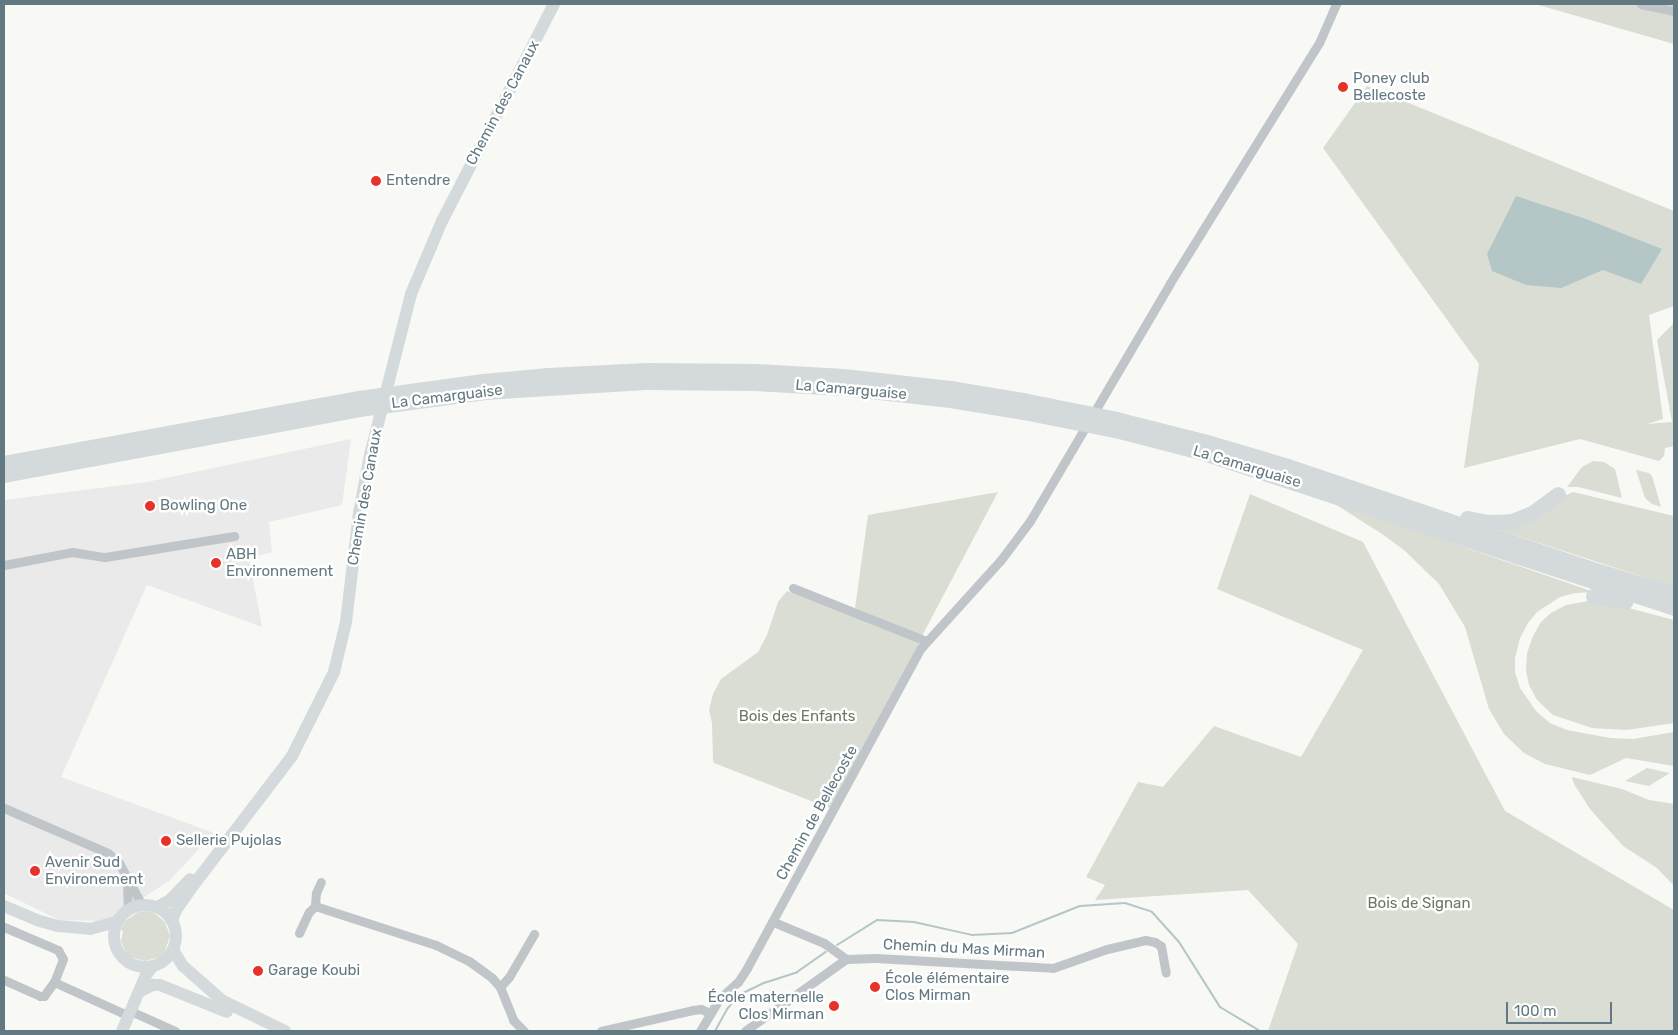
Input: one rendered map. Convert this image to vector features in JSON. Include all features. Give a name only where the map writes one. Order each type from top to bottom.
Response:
[{"type":"highway","name":"La Camarguaise","points":[[4,463],[299,408],[420,388],[548,375],[700,370],[784,372],[867,379],[1023,400],[1116,419],[1189,437],[1315,474],[1589,568],[1674,594]]},
{"type":"highway","name":"La Camarguaise","points":[[4,475],[421,400],[549,386],[645,382],[801,385],[941,399],[1115,430],[1200,452],[1674,610]]},
{"type":"highway","points":[[1200,452],[1265,476]]},
{"type":"highway","points":[[1315,474],[1373,489],[1464,518],[1487,522],[1505,522],[1526,516],[1558,494]]},
{"type":"highway","points":[[1593,596],[1674,610]]},
{"type":"main road","name":"Chemin des Canaux","points":[[172,921],[178,907],[292,756],[334,672],[346,622],[359,513],[389,375],[406,311],[430,247],[554,4]]},
{"type":"main road","name":"Chemin des Canaux","points":[[157,908],[170,900],[225,844]]},
{"type":"main road","points":[[4,906],[40,921],[58,926],[90,929],[117,922],[128,910],[142,905],[157,908],[172,921],[176,930],[173,950],[146,975],[133,1013],[122,1031]]},
{"type":"main road","points":[[4,914],[34,928],[101,936],[114,941]]},
{"type":"main road","points":[[117,922],[114,941],[116,950],[129,964],[136,982],[138,994]]},
{"type":"main road","points":[[173,950],[183,966],[223,1001],[285,1031]]},
{"type":"main road","points":[[129,964],[143,967],[157,964],[179,970],[226,1012]]},
{"type":"main road","points":[[138,994],[153,985],[160,985],[226,1012],[266,1031]]},
{"type":"street","name":"Chemin de Bellecoste","points":[[700,1031],[710,1013],[747,968],[926,640],[1000,561],[1030,521],[1080,439],[1170,283],[1319,43],[1336,4]]},
{"type":"street","points":[[1641,4],[1674,11]]},
{"type":"street","points":[[4,565],[72,552],[105,557],[234,536]]},
{"type":"street","points":[[793,588],[926,640]]},
{"type":"street","points":[[4,808],[108,853],[119,864],[142,905]]},
{"type":"street","points":[[126,875],[129,890],[128,910]]},
{"type":"street","points":[[299,933],[309,912],[315,906],[316,893],[321,882]]},
{"type":"street","points":[[315,906],[436,944],[469,961],[500,987],[513,1020],[524,1031]]},
{"type":"street","points":[[744,1031],[846,959],[824,943],[776,923],[772,924]]},
{"type":"street","points":[[4,926],[58,950],[63,959],[48,993],[40,996],[4,980]]},
{"type":"street","points":[[500,987],[509,977],[534,934]]},
{"type":"street","name":"Chemin du Mas Mirman","points":[[846,959],[876,958],[1053,968],[1107,949],[1144,940],[1156,942],[1161,946],[1166,973]]},
{"type":"street","points":[[54,982],[126,1014],[133,1013],[175,1031]]},
{"type":"street","points":[[601,1031],[693,1010],[701,1009],[710,1013]]},
{"type":"shaded area","points":[[1516,196],[1586,219],[1662,249],[1641,284],[1603,270],[1561,288],[1526,285],[1492,271],[1487,254]]},
{"type":"shaded area","points":[[351,439],[342,505],[269,522],[272,552],[249,558],[262,627],[147,585],[61,777],[214,833],[169,881],[107,921],[59,920],[4,893],[4,500],[147,482]]},
{"type":"green space","points":[[1535,4],[1674,4],[1674,44]]},
{"type":"green space","points":[[1367,86],[1674,211],[1674,306],[1649,315],[1663,419],[1647,424],[1672,422],[1657,340],[1674,323],[1674,446],[1665,448],[1664,456],[1659,461],[1580,439],[1464,468],[1479,364],[1323,148]]},
{"type":"green space","points":[[1593,461],[1604,462],[1615,469],[1622,498],[1578,487],[1567,487],[1582,467]]},
{"type":"green space","points":[[1636,470],[1649,473],[1652,476],[1661,507],[1652,504],[1645,498]]},
{"type":"green space","points":[[998,492],[922,636],[855,608],[868,515]]},
{"type":"green space","points":[[1573,492],[1674,516],[1674,587],[1493,528]]},
{"type":"green space","name":"Bois de Signan","points":[[1250,494],[1363,542],[1505,811],[1674,910],[1674,1031],[1268,1031],[1298,944],[1248,890],[1095,900],[1105,885],[1086,877],[1138,782],[1163,787],[1214,726],[1301,757],[1363,650],[1217,589]]},
{"type":"green space","points":[[1330,501],[1594,592],[1575,593],[1560,597],[1537,612],[1528,623],[1520,638],[1515,658],[1515,672],[1520,688],[1536,711],[1550,723],[1567,730],[1610,738],[1633,739],[1674,732],[1674,766],[1626,758],[1590,775],[1545,764],[1524,753],[1504,734],[1489,709],[1465,627],[1439,584],[1404,550]]},
{"type":"green space","name":"Bois des Enfants","points":[[787,591],[921,640],[834,805],[829,808],[714,763],[713,760],[712,723],[709,710],[713,694],[721,679],[758,652],[767,635],[778,602]]},
{"type":"green space","points":[[1588,601],[1610,603],[1674,620],[1674,723],[1627,730],[1592,728],[1553,715],[1537,700],[1529,685],[1526,671],[1527,653],[1533,636],[1541,622],[1551,613],[1566,605]]},
{"type":"green space","points":[[1647,768],[1670,773],[1649,786],[1625,781]]},
{"type":"green space","points":[[1572,777],[1622,789],[1649,800],[1674,804],[1674,886],[1657,868],[1623,846],[1590,809],[1574,784]]},
{"type":"green space","points":[[138,912],[153,912],[165,922],[170,936],[165,951],[160,957],[145,961],[130,957],[125,951],[121,941],[123,932],[121,929],[125,921]]},
{"type":"waterway","points":[[837,945],[877,920],[914,922],[972,935],[1012,933],[1080,906],[1125,903],[1152,912],[1179,942],[1220,1007],[1260,1031]]},
{"type":"waterway","points":[[715,1031],[727,1009],[739,995],[764,983],[797,972],[826,952]]},
{"type":"place","name":"Poney club Bellecoste","points":[[1343,87]]},
{"type":"place","name":"Entendre","points":[[376,181]]},
{"type":"place","name":"Bowling One","points":[[150,506]]},
{"type":"place","name":"ABH Environnement","points":[[216,563]]},
{"type":"place","name":"Sellerie Pujolas","points":[[166,841]]},
{"type":"place","name":"Avenir Sud Environement","points":[[35,871]]},
{"type":"place","name":"Garage Koubi","points":[[258,971]]},
{"type":"place","name":"École élémentaire Clos Mirman","points":[[875,987]]},
{"type":"place","name":"École maternelle Clos Mirman","points":[[834,1006]]}]
